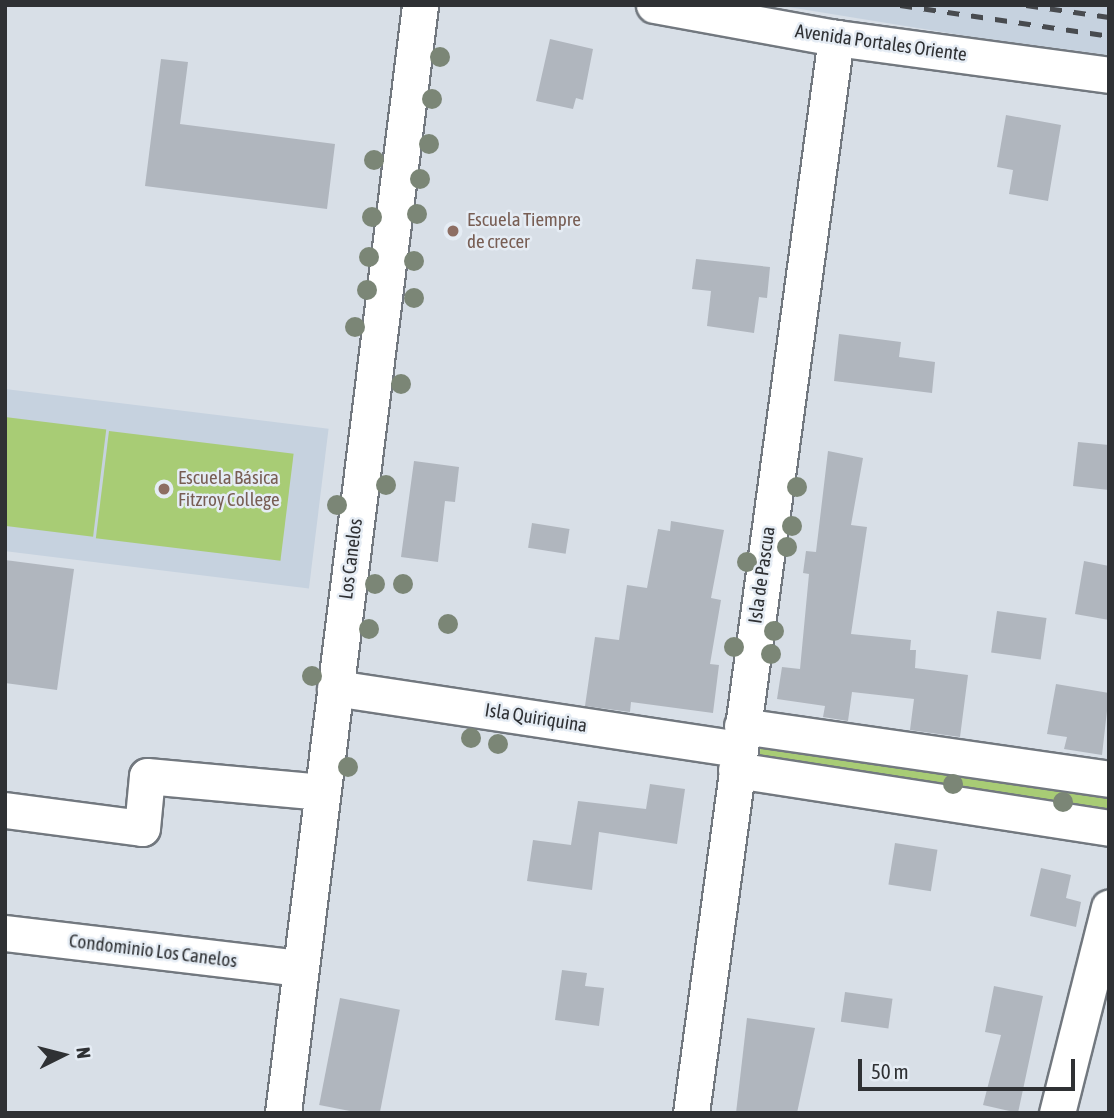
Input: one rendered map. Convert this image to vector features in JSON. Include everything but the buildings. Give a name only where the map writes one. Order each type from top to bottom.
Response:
[{"type":"street","name":"Los Canelos","points":[[282,1113],[420,5]]},
{"type":"street","name":"Avenida Portales Oriente","points":[[654,5],[836,38],[1109,75]]},
{"type":"street","name":"Isla de Pascua","points":[[691,1113],[836,38]]},
{"type":"street","name":"Isla Quiriquina","points":[[335,688],[738,749],[1109,828]]},
{"type":"street","name":"Isla Quiriquina","points":[[738,749],[1109,779]]},
{"type":"street","points":[[5,810],[142,828],[147,776],[322,792]]},
{"type":"street","points":[[1057,1113],[1109,907]]},
{"type":"street","name":"Condominio Los Canelos","points":[[5,933],[300,968]]},
{"type":"shaded area","points":[[776,5],[1109,5],[1109,55],[973,37]]},
{"type":"shaded area","name":"Escuela Básica Fitzroy College","points":[[5,389],[329,429],[309,589],[5,551]]},
{"type":"green space","points":[[5,417],[106,429],[93,537],[5,526]]},
{"type":"green space","points":[[109,431],[294,454],[280,561],[96,538]]},
{"type":"green space","points":[[761,742],[1109,792],[1109,815],[759,761]]},
{"type":"railway","points":[[900,5],[1109,36]]},
{"type":"railway","points":[[1026,5],[1109,17]]},
{"type":"place","name":"Escuela Tiempre de crecer","points":[[453,231]]},
{"type":"place","name":"Escuela Básica Fitzroy College","points":[[164,489]]}]
